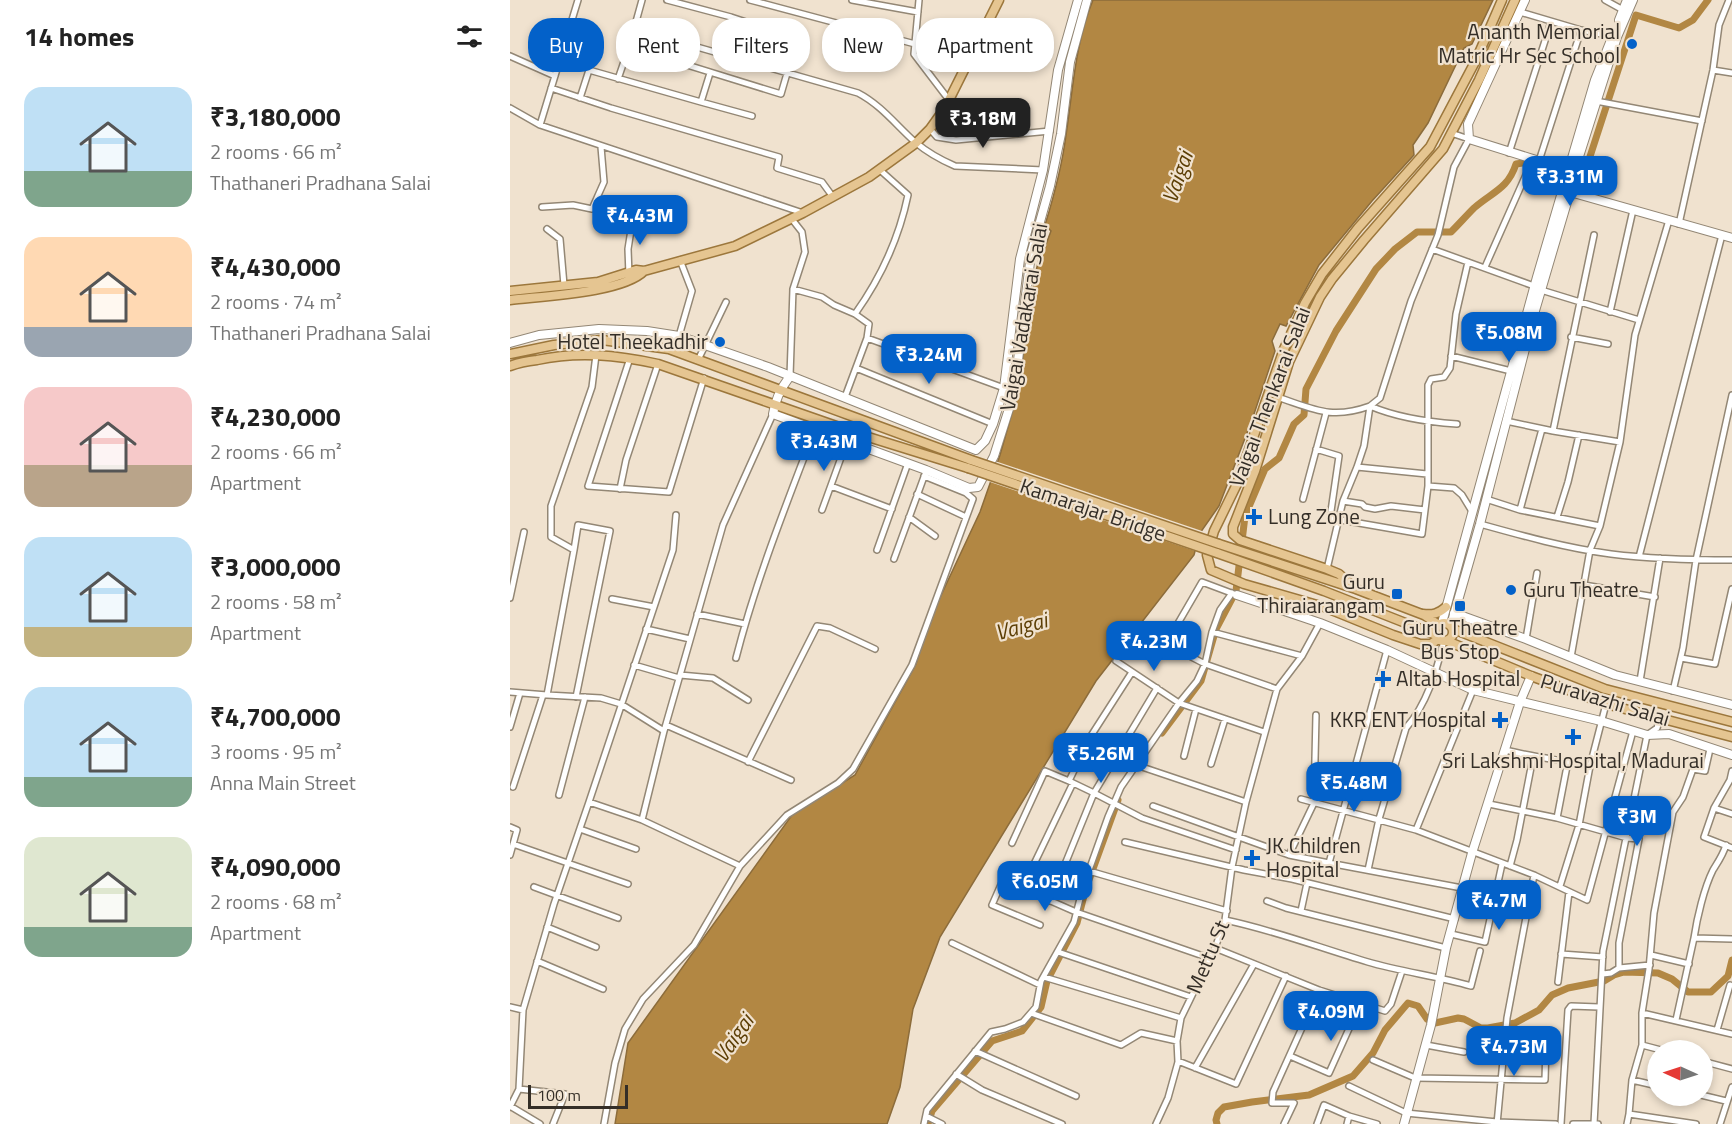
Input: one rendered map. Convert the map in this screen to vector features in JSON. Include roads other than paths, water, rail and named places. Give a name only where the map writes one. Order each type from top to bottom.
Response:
[{"type":"main road","points":[[510,300],[593,291],[629,276],[636,270],[644,271],[735,246],[834,197],[880,170],[916,143],[930,129],[949,100],[999,0]]},
{"type":"main road","name":"Vaigai Vadakarai Salai","points":[[510,343],[539,334],[599,329],[646,331],[679,336],[845,397],[976,450],[985,441],[993,424],[1004,388],[1017,271],[1043,170],[1058,70],[1077,0]]},
{"type":"main road","name":"Vaigai Vadakarai Salai","points":[[773,414],[908,463],[925,473],[969,488],[978,487],[994,456],[1014,393],[1031,254],[1050,186],[1061,134],[1070,62],[1088,0]]},
{"type":"main road","name":"Vaigai Thenkarai Salai","points":[[1441,639],[1431,645],[1420,644],[1324,607],[1244,584],[1211,570],[1207,555],[1214,531],[1237,484],[1284,349],[1301,312],[1322,274],[1358,228],[1430,147],[1472,69],[1502,0]]},
{"type":"main road","name":"Vaigai Thenkarai Salai","points":[[1356,589],[1339,574],[1327,568],[1240,540],[1233,534],[1233,527],[1255,471],[1289,362],[1320,297],[1332,279],[1443,149],[1479,80],[1515,0]]},
{"type":"main road","points":[[1525,0],[1468,124],[1469,138],[1534,162],[1573,173]]},
{"type":"main road","points":[[1495,629],[1449,627],[1436,629],[1441,639],[1453,635],[1449,627],[1446,607],[1511,371],[1570,192],[1594,80],[1627,0]]},
{"type":"main road","points":[[1449,627],[1480,524],[1538,288],[1617,37],[1633,0]]},
{"type":"main road","points":[[1570,192],[1732,238]]},
{"type":"main road","points":[[510,291],[598,282],[629,276]]},
{"type":"main road","points":[[510,354],[554,345],[602,340],[669,349],[780,389],[970,464]]},
{"type":"main road","points":[[510,366],[556,356],[596,354],[630,358],[704,378],[865,436],[970,464]]},
{"type":"main road","points":[[773,414],[780,389],[790,376]]},
{"type":"main road","name":"Kamarajar Bridge","points":[[970,464],[1218,548]]},
{"type":"main road","name":"Puravazhi Salai","points":[[1218,548],[1412,624],[1441,639],[1530,676],[1605,704],[1732,737]]},
{"type":"main road","name":"Puravazhi Salai","points":[[1240,556],[1356,589],[1605,689],[1732,722]]},
{"type":"main road","points":[[1234,594],[1320,623],[1387,650],[1473,690],[1601,721],[1647,735],[1669,734],[1732,755]]},
{"type":"main road","points":[[1420,613],[1433,615],[1440,613],[1446,607]]},
{"type":"main road","points":[[1454,613],[1616,675],[1732,705]]},
{"type":"main road","points":[[1404,1124],[1432,1022],[1446,948],[1462,888],[1530,676]]},
{"type":"street","points":[[540,125],[578,0]]},
{"type":"street","points":[[637,18],[642,0]]},
{"type":"street","points":[[667,0],[731,17],[797,39],[781,94],[700,70]]},
{"type":"street","points":[[750,0],[915,44]]},
{"type":"street","points":[[852,0],[918,12]]},
{"type":"street","points":[[919,0],[914,54],[949,100]]},
{"type":"street","points":[[1605,0],[1623,10]]},
{"type":"street","points":[[1679,224],[1713,70],[1719,25],[1729,0]]},
{"type":"street","points":[[1520,12],[1581,30],[1612,36]]},
{"type":"street","points":[[1509,153],[1551,22]]},
{"type":"street","points":[[1485,267],[1534,162],[1581,30]]},
{"type":"street","points":[[700,48],[858,93],[872,100],[916,143],[942,161],[955,166],[1043,170]]},
{"type":"street","points":[[510,56],[555,76]]},
{"type":"street","points":[[580,98],[589,70],[752,116]]},
{"type":"street","points":[[1713,70],[1732,73]]},
{"type":"street","points":[[618,79],[620,72]]},
{"type":"street","points":[[701,102],[710,73]]},
{"type":"street","points":[[551,88],[779,157],[777,168],[822,182],[834,197]]},
{"type":"street","points":[[1596,101],[1702,121]]},
{"type":"street","points":[[510,108],[540,125],[601,147],[803,213]]},
{"type":"street","points":[[930,129],[936,137],[956,140],[1050,130]]},
{"type":"street","points":[[1277,397],[1326,413],[1350,413],[1370,406],[1380,398],[1411,301],[1438,235],[1454,167],[1469,138],[1451,133]]},
{"type":"street","points":[[542,207],[573,205],[592,208],[604,182],[601,147]]},
{"type":"street","points":[[855,314],[872,291],[889,253],[904,214],[908,195],[880,170]]},
{"type":"street","points":[[1610,312],[1633,210]]},
{"type":"street","points":[[629,276],[628,249],[634,211]]},
{"type":"street","points":[[790,218],[802,232],[805,252],[793,289],[790,376]]},
{"type":"street","points":[[1571,657],[1590,550],[1600,526],[1620,442],[1635,335],[1669,220]]},
{"type":"street","points":[[547,229],[560,239],[564,285]]},
{"type":"street","points":[[1639,557],[1722,235]]},
{"type":"street","points":[[1553,431],[1594,236]]},
{"type":"street","points":[[1432,249],[1579,303],[1639,320]]},
{"type":"street","points":[[679,336],[692,291],[680,260]]},
{"type":"street","points":[[1316,449],[1339,456],[1330,518],[1422,534],[1428,486],[1426,422],[1428,385],[1431,380],[1444,377],[1450,368],[1456,314],[1468,262]]},
{"type":"street","points":[[793,289],[822,297],[869,324],[867,338],[845,397]]},
{"type":"street","points":[[698,360],[726,302]]},
{"type":"street","points":[[1571,337],[1608,344]]},
{"type":"street","points":[[867,338],[1004,388]]},
{"type":"street","points":[[574,550],[551,537],[551,506],[592,387],[596,354]]},
{"type":"street","points":[[1451,356],[1511,371]]},
{"type":"street","points":[[630,358],[588,486],[669,492],[704,378]]},
{"type":"street","points":[[620,489],[626,460],[658,364]]},
{"type":"street","points":[[856,368],[993,424]]},
{"type":"street","points":[[1674,691],[1696,560],[1732,395]]},
{"type":"street","points":[[1370,406],[1383,412],[1426,422],[1457,424]]},
{"type":"street","points":[[1327,568],[1343,501],[1364,446],[1370,406]]},
{"type":"street","points":[[1303,499],[1326,413]]},
{"type":"street","points":[[642,820],[664,732],[723,525],[773,414]]},
{"type":"street","points":[[1506,421],[1620,442]]},
{"type":"street","points":[[736,658],[778,525],[815,429]]},
{"type":"street","points":[[1520,510],[1542,429]]},
{"type":"street","points":[[1557,517],[1579,435]]},
{"type":"street","points":[[822,510],[847,441]]},
{"type":"street","points":[[876,550],[908,463]]},
{"type":"street","points":[[1357,467],[1427,474]]},
{"type":"street","points":[[604,1124],[615,1063],[625,1029],[643,999],[694,945],[740,866],[788,815],[838,783],[852,769],[912,665],[973,499],[966,493],[925,473],[894,559]]},
{"type":"street","points":[[831,486],[892,509]]},
{"type":"street","points":[[1428,486],[1454,488],[1462,495],[1473,513]]},
{"type":"street","points":[[917,494],[966,517]]},
{"type":"street","points":[[1486,499],[1520,510],[1600,526]]},
{"type":"street","points":[[1343,501],[1375,509],[1391,507],[1425,510]]},
{"type":"street","points":[[540,1124],[510,1107],[519,1089],[522,1010],[568,862],[673,550],[676,515]]},
{"type":"street","points":[[909,517],[935,536]]},
{"type":"street","points":[[1480,524],[1533,539],[1590,550],[1639,557],[1732,561]]},
{"type":"street","points":[[513,787],[545,695],[578,525],[610,531],[576,697]]},
{"type":"street","points":[[510,598],[524,532]]},
{"type":"street","points":[[1640,681],[1660,558]]},
{"type":"street","points":[[1526,639],[1537,573]]},
{"type":"street","points":[[929,1118],[927,1110],[979,1052],[991,1032],[1023,1022],[1034,1014],[1040,985],[1047,978],[1079,913],[1091,871],[1121,787],[1138,766],[1207,664],[1220,610],[1234,594],[1202,582],[1166,644]]},
{"type":"street","points":[[1584,585],[1655,597]]},
{"type":"street","points":[[1681,658],[1714,664],[1732,589]]},
{"type":"street","points":[[612,599],[654,607]]},
{"type":"street","points":[[698,614],[745,624]]},
{"type":"street","name":"Mettu St","points":[[1156,1124],[1168,1098],[1178,1061],[1177,1041],[1181,1018],[1215,948],[1225,920],[1232,867],[1246,802],[1277,689],[1302,656],[1320,623]]},
{"type":"street","points":[[748,762],[817,626],[830,628],[875,649]]},
{"type":"street","points":[[646,629],[690,639]]},
{"type":"street","points":[[1215,633],[1302,656]]},
{"type":"street","points":[[1151,636],[1207,664],[1277,689]]},
{"type":"street","points":[[1368,870],[1379,819],[1406,728],[1416,717],[1435,674],[1441,639]]},
{"type":"street","points":[[1329,863],[1387,650]]},
{"type":"street","points":[[1116,661],[1181,704],[1264,732]]},
{"type":"street","points":[[634,665],[680,677],[713,678],[748,700]]},
{"type":"street","points":[[1022,890],[1089,739],[1132,672]]},
{"type":"street","points":[[1050,901],[1094,792],[1157,688]]},
{"type":"street","points":[[1416,830],[1473,690]]},
{"type":"street","points":[[510,692],[601,698],[621,704],[664,732]]},
{"type":"street","points":[[510,726],[520,693]]},
{"type":"street","points":[[559,795],[585,697]]},
{"type":"street","points":[[1560,886],[1579,825],[1605,704]]},
{"type":"street","points":[[1184,756],[1196,709]]},
{"type":"street","points":[[1289,855],[1314,803],[1316,715]]},
{"type":"street","points":[[1573,1124],[1596,1124],[1599,1007],[1607,924],[1647,735],[1657,728],[1660,718]]},
{"type":"street","points":[[1211,764],[1225,719]]},
{"type":"street","points":[[666,725],[791,780]]},
{"type":"street","points":[[1301,799],[1416,830],[1534,875],[1587,900],[1633,731]]},
{"type":"street","points":[[1628,1124],[1632,1080],[1642,1045],[1642,1013],[1650,967],[1654,913],[1673,812],[1683,797],[1693,769],[1705,771],[1710,748]]},
{"type":"street","points":[[1505,750],[1590,766]]},
{"type":"street","points":[[1510,866],[1533,757]]},
{"type":"street","points":[[1557,818],[1568,761]]},
{"type":"street","points":[[1138,766],[1246,802]]},
{"type":"street","points":[[1012,843],[1045,771],[1094,792],[1142,818],[1236,850]]},
{"type":"street","points":[[1676,1020],[1697,917],[1712,872],[1729,847],[1704,837],[1714,807],[1730,780],[1732,771]]},
{"type":"street","points":[[589,802],[642,820],[740,866]]},
{"type":"street","points":[[1489,804],[1557,818],[1627,838],[1639,838],[1619,943],[1619,968]]},
{"type":"street","points":[[1153,806],[1289,855],[1462,888]]},
{"type":"street","points":[[1714,807],[1732,814]]},
{"type":"street","points":[[510,827],[517,830],[510,855]]},
{"type":"street","points":[[580,829],[636,849]]},
{"type":"street","points":[[1125,842],[1455,919]]},
{"type":"street","points":[[513,844],[628,884]]},
{"type":"street","points":[[1451,934],[1485,942],[1502,864]]},
{"type":"street","points":[[1091,871],[1227,911]]},
{"type":"street","points":[[1497,1123],[1507,1018],[1534,875]]},
{"type":"street","points":[[1040,925],[992,905],[1003,880],[1079,913],[1209,958]]},
{"type":"street","points":[[1301,911],[1307,883]]},
{"type":"street","points":[[534,887],[618,918]]},
{"type":"street","points":[[1558,982],[1569,892]]},
{"type":"street","points":[[1267,901],[1286,908],[1446,948]]},
{"type":"street","points":[[1225,920],[1251,925],[1402,971],[1441,977],[1472,986],[1480,951]]},
{"type":"street","points":[[547,927],[596,947]]},
{"type":"street","points":[[1694,938],[1732,937]]},
{"type":"street","points":[[952,943],[1040,985]]},
{"type":"street","points":[[1215,948],[1319,990],[1385,1011],[1391,1004],[1402,971]]},
{"type":"street","points":[[1060,953],[1191,997]]},
{"type":"street","points":[[1561,954],[1603,957]]},
{"type":"street","points":[[1651,955],[1689,964]]},
{"type":"street","points":[[537,961],[603,989]]},
{"type":"street","points":[[1195,1068],[1254,964]]},
{"type":"street","points":[[1603,975],[1619,968],[1650,967]]},
{"type":"street","points":[[1178,1061],[1236,1084],[1286,976]]},
{"type":"street","points":[[1047,978],[1181,1018]]},
{"type":"street","points":[[1717,1030],[1730,985]]},
{"type":"street","points":[[1284,1124],[1294,1103],[1272,1103],[1273,1092],[1319,990]]},
{"type":"street","points":[[1290,1056],[1329,1073],[1361,1002]]},
{"type":"street","points":[[1562,1124],[1568,1010],[1571,1006],[1599,1007]]},
{"type":"street","points":[[510,1007],[522,1010]]},
{"type":"street","points":[[1642,1013],[1732,1034]]},
{"type":"street","points":[[1034,1014],[1120,1045],[1142,1033],[1177,1041]]},
{"type":"street","points":[[1373,1060],[1415,1078],[1545,1080],[1546,1044],[1505,1043]]},
{"type":"street","points":[[1426,1045],[1464,1052]]},
{"type":"street","points":[[1642,1045],[1647,1046]]},
{"type":"street","points":[[979,1052],[1076,1096]]},
{"type":"street","points":[[1713,1064],[1732,1069]]},
{"type":"street","points":[[959,1076],[993,1095],[1062,1124]]},
{"type":"street","points":[[1632,1080],[1647,1083]]},
{"type":"street","points":[[1349,1086],[1406,1113],[1497,1123],[1556,1124]]},
{"type":"street","points":[[1720,1124],[1732,1086]]},
{"type":"street","points":[[519,1089],[565,1094],[553,1124]]},
{"type":"street","points":[[1713,1097],[1729,1099]]},
{"type":"street","points":[[1317,1124],[1324,1106],[1377,1124]]},
{"type":"street","points":[[1629,1114],[1696,1124]]},
{"type":"street","points":[[1347,1124],[1349,1116]]},
{"type":"street","points":[[924,1124],[929,1118]]},
{"type":"street","points":[[929,1118],[942,1124]]},
{"type":"water","name":"Vaigai","points":[[1093,0],[1493,0],[1472,44],[1464,48],[1428,123],[1413,145],[1414,155],[1319,265],[1286,326],[1280,324],[1272,341],[1275,351],[1252,420],[1219,506],[1200,533],[1194,555],[1096,681],[940,937],[913,1009],[900,1087],[887,1124],[615,1124],[628,1043],[792,815],[855,775],[916,664],[929,621],[980,512],[1000,455],[1017,395],[1035,275],[1041,251],[1051,231],[1045,225],[1062,158],[1078,50]]},
{"type":"waterway","points":[[1162,733],[1201,681],[1216,629],[1236,591],[1245,516],[1265,469],[1279,458],[1294,424],[1304,415],[1306,389],[1336,331],[1376,269],[1395,249],[1417,232],[1451,232],[1474,208],[1504,185],[1516,164],[1529,162],[1583,178],[1636,15],[1679,28],[1693,20],[1708,0]]},
{"type":"waterway","points":[[928,1124],[932,1111],[992,1041],[1022,1031],[1041,1007],[1047,981],[1077,923],[1086,888],[1118,800]]},
{"type":"waterway","points":[[1217,1124],[1218,1113],[1224,1107],[1309,1095],[1353,1076],[1373,1053],[1385,1030],[1408,1003],[1418,1006],[1427,1019],[1435,1023],[1458,1018],[1481,1028],[1488,1028],[1515,1023],[1539,1010],[1552,995],[1568,988],[1604,981],[1624,972],[1658,973],[1672,979],[1688,992],[1711,992],[1728,976],[1732,960]]},
{"type":"place","name":"Ananth Memorial Matric Hr Sec School","points":[[1632,44]]},
{"type":"place","name":"Hotel Theekadhir","points":[[720,342]]},
{"type":"place","name":"Lung Zone","points":[[1254,517]]},
{"type":"place","name":"Guru Theatre","points":[[1511,590]]},
{"type":"place","name":"Guru Thiraiarangam","points":[[1397,594]]},
{"type":"place","name":"Guru Theatre Bus Stop","points":[[1460,606]]},
{"type":"place","name":"Altab Hospital","points":[[1383,679]]},
{"type":"place","name":"KKR ENT Hospital","points":[[1500,720]]},
{"type":"place","name":"Sri Lakshmi Hospital, Madurai","points":[[1573,737]]},
{"type":"place","name":"JK Children Hospital","points":[[1252,858]]}]
